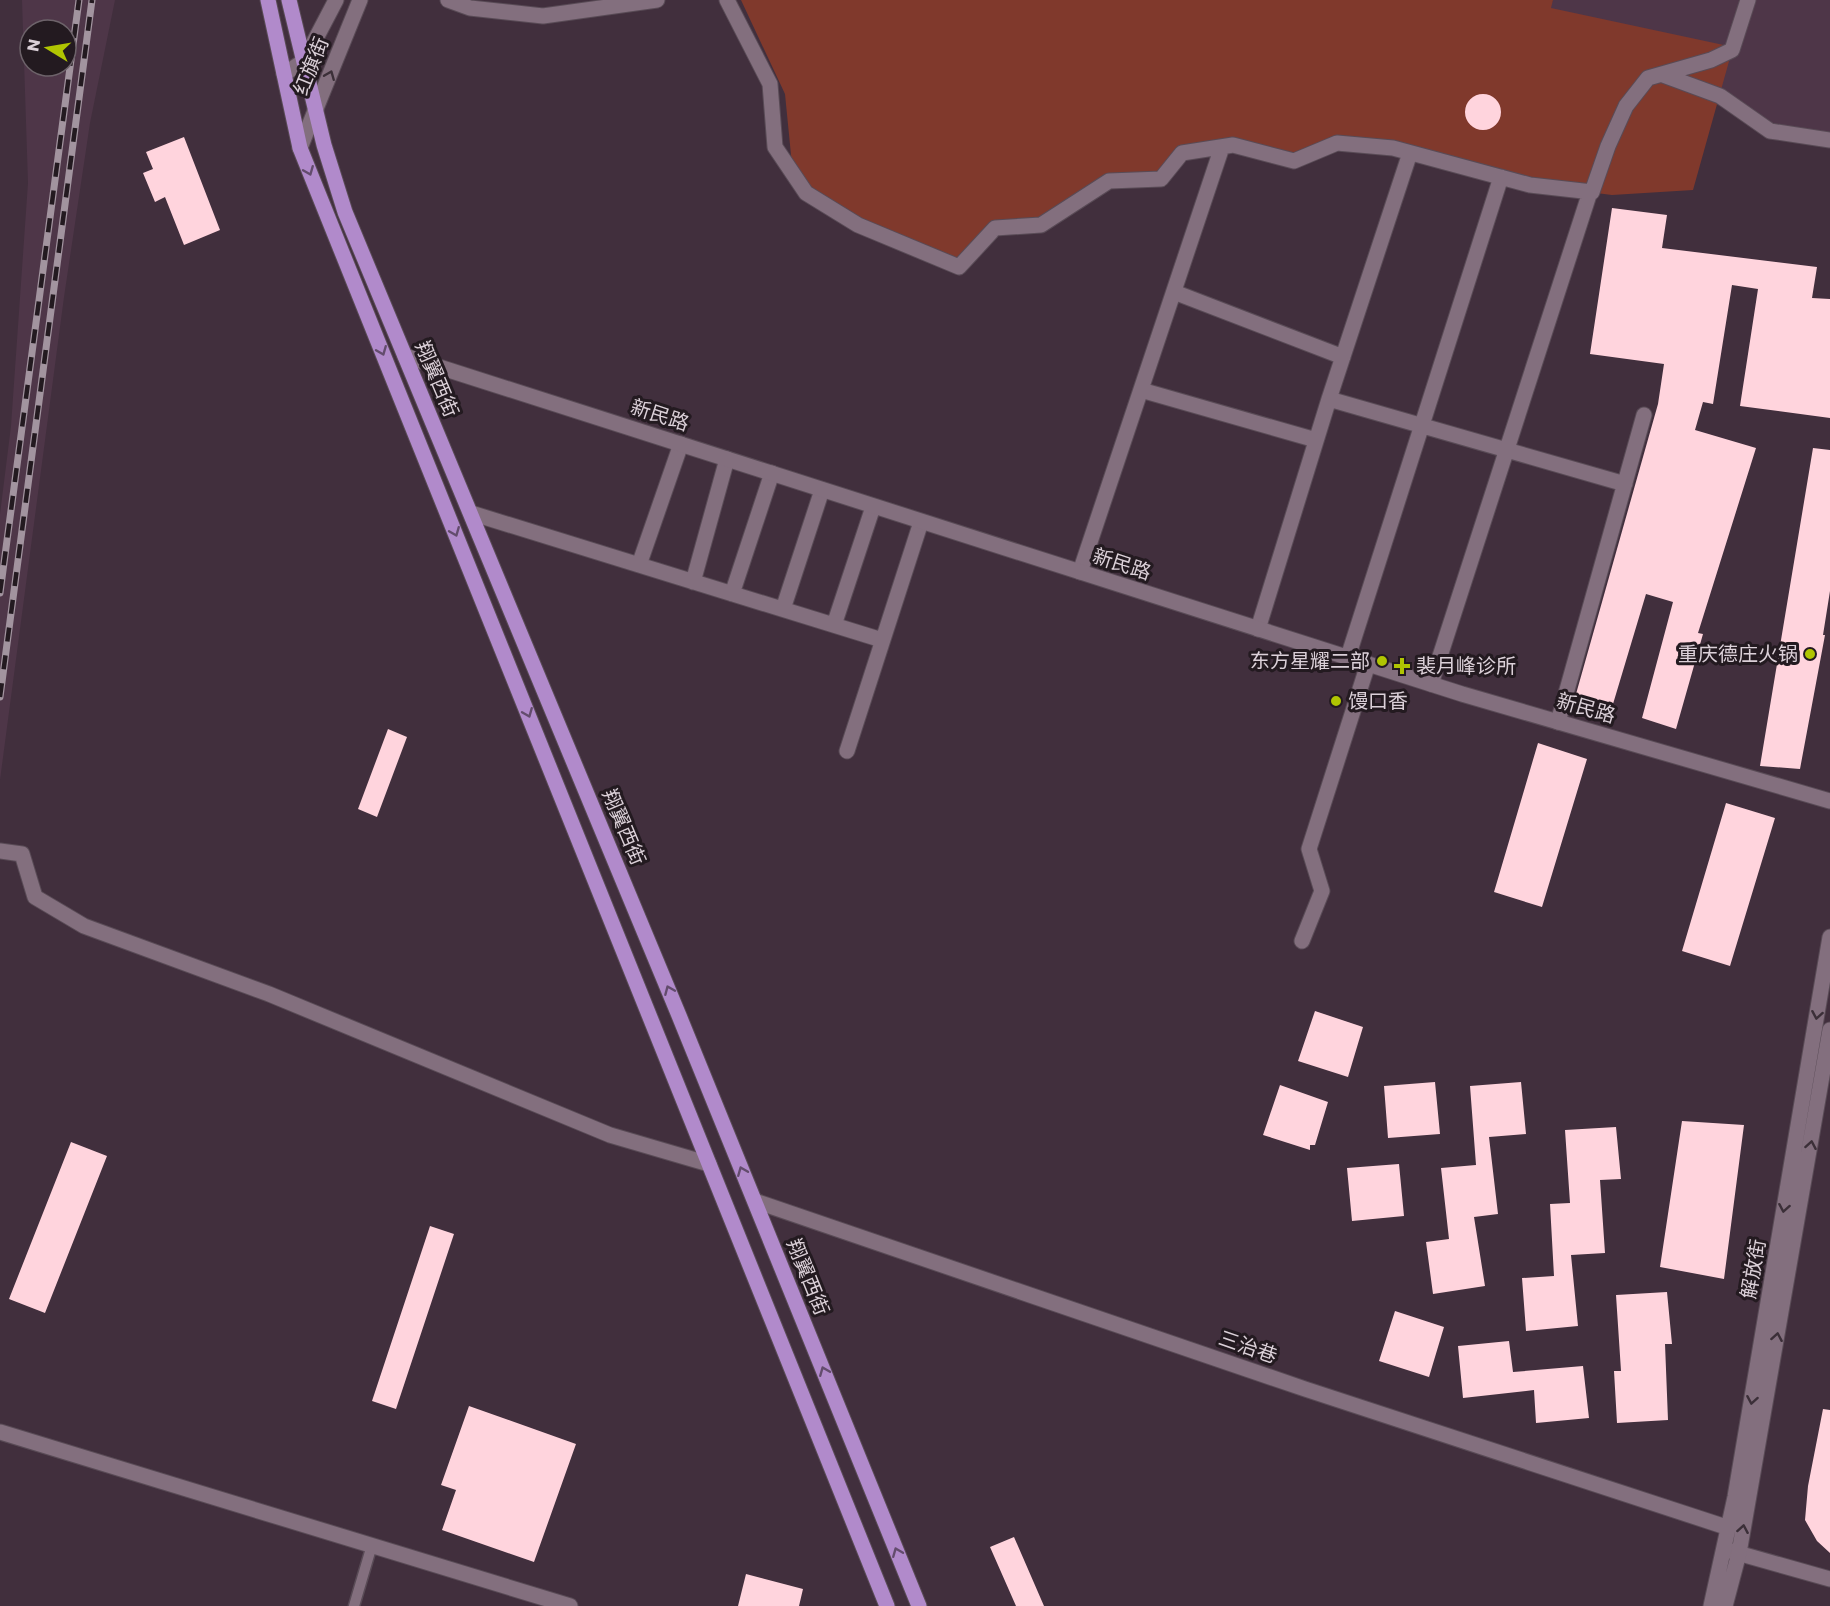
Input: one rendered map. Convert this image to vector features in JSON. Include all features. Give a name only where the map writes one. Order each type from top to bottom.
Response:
[{"type":"main road","name":"翔翼西街","points":[[268,0],[300,148],[887,1606]]},
{"type":"main road","name":"翔翼西街","points":[[289,0],[315,111],[345,212],[755,1201],[919,1606]]},
{"type":"street","name":"红旗街","points":[[284,74],[304,61],[336,0]]},
{"type":"street","name":"红旗街","points":[[300,148],[360,0]]},
{"type":"street","points":[[448,0],[470,8],[543,16],[657,0]]},
{"type":"street","points":[[727,0],[770,84],[775,147],[806,193],[858,225],[959,267],[995,228],[1041,225],[1109,181],[1161,179],[1182,153],[1222,147],[1233,146],[1294,161],[1337,143],[1393,148],[1530,185],[1590,192]]},
{"type":"street","points":[[1431,684],[1590,192],[1592,192],[1608,146],[1626,106],[1648,78],[1711,60],[1732,50],[1748,0]]},
{"type":"street","points":[[1663,75],[1719,96],[1770,131],[1830,140]]},
{"type":"street","points":[[1080,572],[1222,147]]},
{"type":"street","points":[[1258,629],[1342,357],[1410,153]]},
{"type":"street","points":[[1348,657],[1501,177]]},
{"type":"street","points":[[1174,292],[1342,357]]},
{"type":"street","name":"新民路","points":[[405,356],[1431,684],[1830,801]]},
{"type":"street","points":[[1141,390],[1316,440]]},
{"type":"street","points":[[1329,399],[1625,484]]},
{"type":"street","points":[[1557,722],[1644,415]]},
{"type":"street","points":[[639,565],[681,444]]},
{"type":"street","points":[[693,582],[727,459]]},
{"type":"street","points":[[732,594],[772,473]]},
{"type":"street","points":[[783,609],[822,490]]},
{"type":"street","points":[[834,625],[873,507]]},
{"type":"street","points":[[471,513],[882,640]]},
{"type":"street","points":[[847,751],[921,522]]},
{"type":"street","points":[[1302,941],[1322,891],[1309,849],[1368,664]]},
{"type":"street","points":[[0,851],[22,854],[35,897],[84,926],[269,994],[610,1135],[709,1164]]},
{"type":"street","name":"解放街","points":[[1711,1606],[1731,1551],[1729,1528],[1830,937]]},
{"type":"street","points":[[1725,1606],[1731,1551],[1830,1029]]},
{"type":"street","name":"三治巷","points":[[755,1201],[1305,1389],[1729,1528]]},
{"type":"street","points":[[0,1432],[570,1606]]},
{"type":"street","points":[[1731,1551],[1830,1579]]},
{"type":"lane","points":[[354,1606],[372,1545]]},
{"type":"shaded area","points":[[22,0],[115,0],[90,123],[64,297],[0,780],[0,514],[11,426],[28,183],[25,78],[78,78],[78,18],[23,18]]},
{"type":"shaded area","points":[[741,0],[1553,0],[1551,8],[1733,47],[1693,190],[1612,195],[1526,184],[1330,142],[1294,161],[1233,145],[1182,153],[1161,179],[1111,180],[1035,229],[987,228],[959,267],[858,225],[793,175],[785,94]]},
{"type":"shaded area","points":[[1553,0],[1830,0],[1830,140],[1770,131],[1550,8]]},
{"type":"building","points":[[1483,94],[1496,99],[1501,112],[1496,125],[1483,130],[1470,125],[1465,112],[1470,99]]},
{"type":"building","points":[[184,137],[220,230],[184,245],[165,197],[155,202],[143,173],[153,169],[146,152]]},
{"type":"building","points":[[1612,208],[1667,215],[1662,248],[1817,267],[1812,298],[1830,299],[1830,418],[1740,406],[1758,289],[1732,285],[1713,404],[1703,402],[1695,430],[1756,448],[1698,633],[1703,634],[1676,729],[1642,718],[1673,602],[1646,594],[1613,704],[1576,694],[1658,404],[1664,364],[1590,354]]},
{"type":"building","points":[[1813,448],[1830,450],[1830,591],[1823,635],[1825,635],[1800,769],[1760,766]]},
{"type":"building","points":[[388,729],[407,737],[377,817],[358,809]]},
{"type":"building","points":[[1538,743],[1587,759],[1542,907],[1494,892]]},
{"type":"building","points":[[1726,803],[1775,818],[1730,966],[1682,951]]},
{"type":"building","points":[[1315,1011],[1363,1027],[1348,1077],[1298,1061]]},
{"type":"building","points":[[1435,1082],[1440,1134],[1388,1138],[1384,1086]]},
{"type":"building","points":[[1521,1082],[1526,1134],[1489,1137],[1498,1214],[1474,1217],[1485,1286],[1433,1294],[1426,1242],[1449,1239],[1441,1168],[1476,1165],[1470,1086]]},
{"type":"building","points":[[1280,1085],[1328,1102],[1315,1145],[1310,1145],[1310,1150],[1263,1135]]},
{"type":"building","points":[[1682,1121],[1744,1125],[1724,1279],[1660,1267]]},
{"type":"building","points":[[1616,1127],[1621,1179],[1600,1180],[1605,1253],[1571,1255],[1578,1326],[1526,1331],[1522,1278],[1554,1276],[1550,1204],[1570,1203],[1565,1130]]},
{"type":"building","points":[[71,1142],[107,1156],[45,1313],[9,1299]]},
{"type":"building","points":[[1399,1164],[1404,1216],[1352,1221],[1347,1168]]},
{"type":"building","points":[[430,1226],[454,1234],[396,1409],[372,1401]]},
{"type":"building","points":[[1667,1292],[1672,1344],[1665,1344],[1668,1420],[1617,1423],[1614,1371],[1621,1371],[1616,1295]]},
{"type":"building","points":[[1395,1311],[1444,1327],[1429,1377],[1379,1361]]},
{"type":"building","points":[[1509,1341],[1513,1372],[1583,1366],[1589,1418],[1536,1423],[1534,1390],[1463,1398],[1458,1346]]},
{"type":"building","points":[[469,1406],[576,1444],[534,1562],[442,1530],[456,1490],[441,1485]]},
{"type":"building","points":[[1823,1409],[1830,1410],[1830,1553],[1817,1541],[1805,1520],[1808,1486]]},
{"type":"building","points":[[1014,1537],[1044,1606],[1016,1606],[990,1547]]},
{"type":"building","points":[[746,1574],[803,1589],[799,1606],[738,1606]]},
{"type":"railway","points":[[0,593],[79,0]]},
{"type":"railway","points":[[0,697],[92,0]]},
{"type":"place","name":"重庆德庄火锅","points":[[1810,654]]},
{"type":"place","name":"东方星耀二部","points":[[1382,661]]},
{"type":"place","name":"裴月峰诊所","points":[[1402,666]]},
{"type":"place","name":"馒口香","points":[[1336,701]]}]
